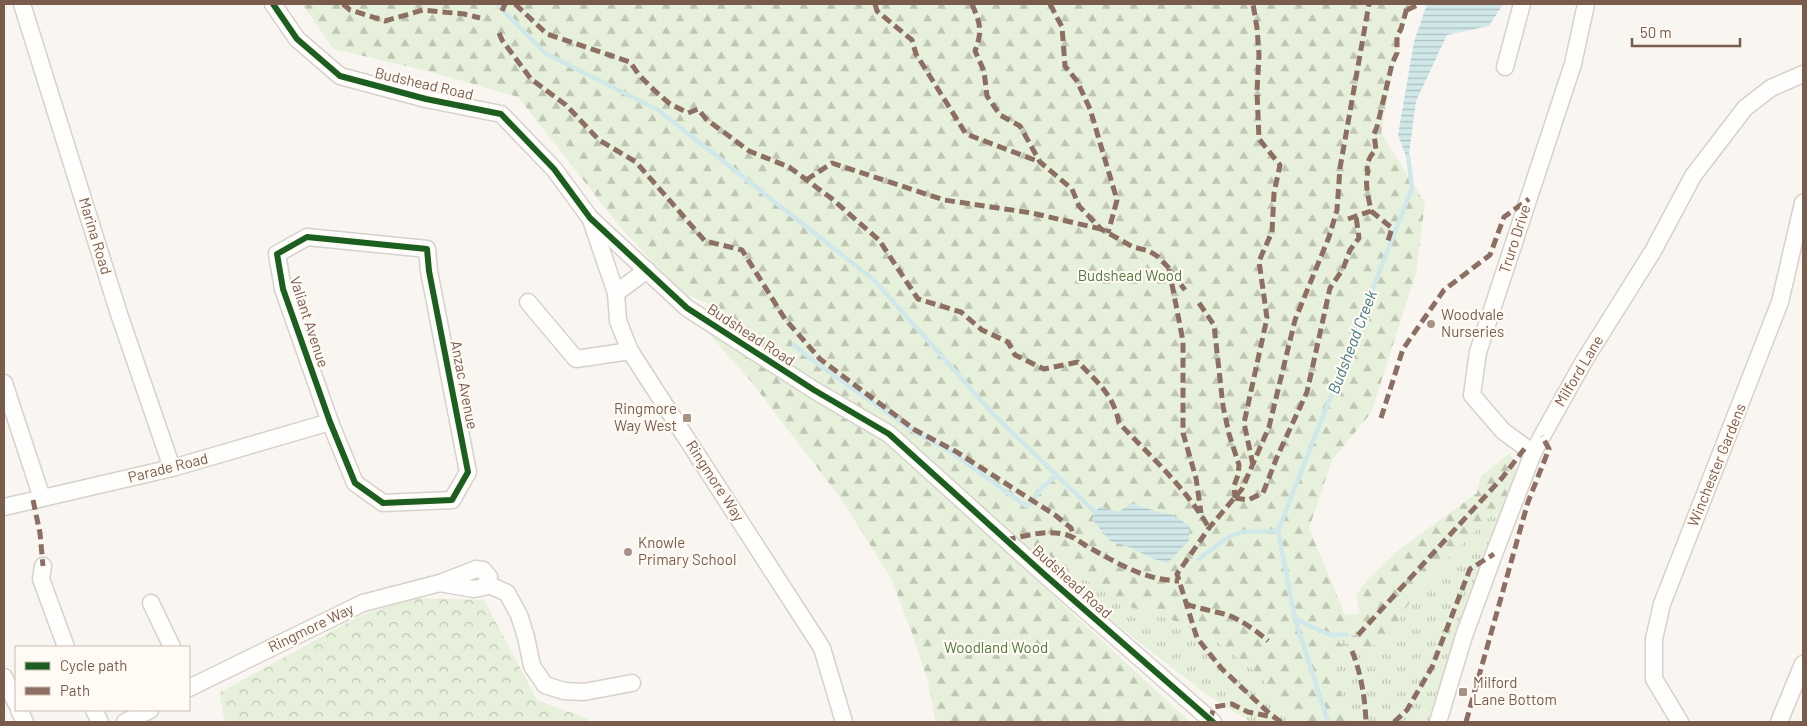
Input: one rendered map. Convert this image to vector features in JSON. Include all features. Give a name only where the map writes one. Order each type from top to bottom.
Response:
[{"type":"street","name":"Marina Road","points":[[22,4],[119,314],[172,468]]},
{"type":"street","name":"Budshead Road","points":[[273,4],[297,39],[340,76],[426,99],[501,114],[554,169],[590,218],[687,308],[814,390],[889,434],[1044,575],[1213,722]]},
{"type":"street","points":[[1505,67],[1522,4]]},
{"type":"street","name":"Truro Drive","points":[[1532,453],[1503,431],[1472,395],[1478,352],[1573,64],[1586,4]]},
{"type":"street","name":"Milford Lane","points":[[1438,722],[1464,636],[1532,453],[1584,361],[1653,251],[1693,176],[1745,108],[1771,88],[1803,74]]},
{"type":"street","name":"Winchester Gardens","points":[[1680,722],[1654,680],[1654,639],[1662,604],[1780,302],[1803,202]]},
{"type":"street","name":"Ringmore Way","points":[[590,218],[616,293],[618,321],[630,351],[822,648],[844,722]]},
{"type":"street","name":"Valiant Avenue","points":[[330,422],[283,289],[277,254],[307,237],[427,250],[429,271]]},
{"type":"street","points":[[616,293],[647,270]]},
{"type":"street","name":"Anzac Avenue","points":[[330,422],[355,483],[383,503],[452,500],[468,472],[429,271]]},
{"type":"street","points":[[528,302],[576,360],[630,351]]},
{"type":"street","points":[[4,383],[42,498]]},
{"type":"street","name":"Parade Road","points":[[4,506],[172,468],[330,422]]},
{"type":"street","points":[[43,566],[41,580],[66,646]]},
{"type":"street","name":"Ringmore Way","points":[[190,686],[363,603],[440,583],[474,589],[484,587],[487,584],[507,592],[519,615],[532,666],[546,685],[564,691],[584,692],[632,683]]},
{"type":"street","points":[[151,603],[172,646]]},
{"type":"street","points":[[1779,722],[1803,664]]},
{"type":"street","points":[[4,677],[15,701]]},
{"type":"street","points":[[125,722],[148,711]]},
{"type":"green space","name":"Budshead Wood","points":[[302,4],[1410,4],[1398,43],[1381,133],[1425,203],[1416,273],[1371,413],[1332,460],[1309,528],[1345,615],[1360,614],[1356,595],[1369,578],[1399,550],[1477,493],[1481,476],[1510,453],[1519,481],[1510,506],[1488,518],[1423,583],[1383,642],[1331,657],[1348,722],[1303,722],[1251,668],[1215,640],[1172,620],[1133,608],[1007,534],[793,372],[714,306],[682,293],[621,228],[518,97],[428,71],[334,49]]},
{"type":"green space","name":"Woodland Wood","points":[[708,333],[854,420],[889,444],[1190,722],[936,722],[928,682],[891,578],[842,500],[750,380]]},
{"type":"green space","points":[[1510,506],[1434,722],[1348,722],[1331,657],[1383,642],[1423,583],[1488,518]]},
{"type":"green space","points":[[1022,542],[1135,608],[1172,620],[1215,640],[1251,668],[1303,722],[1251,722],[1207,695],[1070,588]]},
{"type":"green space","points":[[410,598],[484,600],[537,700],[588,719],[589,722],[225,722],[219,693],[358,617]]},
{"type":"green space","points":[[1354,626],[1364,633],[1365,643],[1350,650],[1339,642],[1340,636],[1343,632]]},
{"type":"water","points":[[1427,4],[1503,4],[1489,26],[1447,35],[1416,101],[1408,161],[1398,135],[1414,42]]},
{"type":"water","points":[[1132,503],[1161,513],[1171,514],[1190,526],[1189,540],[1168,563],[1110,541],[1092,519],[1099,506],[1118,512]]},
{"type":"waterway","points":[[497,4],[545,53],[658,110],[874,280],[995,416],[1095,512]]},
{"type":"waterway","name":"Budshead Creek","points":[[1328,722],[1295,619],[1278,531],[1412,188],[1408,156]]},
{"type":"waterway","points":[[794,345],[816,363],[915,432],[953,453],[1026,506],[1032,502],[1042,487],[1057,476]]},
{"type":"waterway","points":[[1199,559],[1228,537],[1242,532],[1278,531]]},
{"type":"waterway","points":[[1295,619],[1330,635],[1347,635]]},
{"type":"marked path","points":[[343,4],[350,10],[385,21],[423,10],[464,14],[480,18]]},
{"type":"marked path","points":[[502,11],[505,4]]},
{"type":"marked path","points":[[515,4],[547,34],[630,62],[639,75],[670,104],[688,113],[698,109],[706,119],[749,151],[789,167],[831,198],[879,240],[918,299],[961,312],[982,330],[1008,342],[1015,355],[1044,369],[1078,362],[1109,396],[1117,413],[1119,423],[1179,486],[1209,528]]},
{"type":"marked path","points":[[875,4],[877,11],[912,40],[916,54],[966,134],[1040,162]]},
{"type":"marked path","points":[[972,4],[980,32],[975,51],[984,71],[987,96],[1000,115],[1020,126],[1040,162],[1072,189],[1079,206],[1101,229],[1133,247],[1149,251],[1157,256],[1185,290]]},
{"type":"marked path","points":[[1050,4],[1062,27],[1065,66],[1077,81],[1090,109],[1117,200],[1108,233]]},
{"type":"marked path","points":[[1253,4],[1259,55],[1257,91],[1259,139],[1280,165],[1274,193],[1272,232],[1259,261],[1267,318],[1244,423],[1253,465]]},
{"type":"marked path","points":[[1281,722],[1222,669],[1197,638],[1177,574],[1209,528],[1242,489],[1269,427],[1295,320],[1329,237],[1337,210],[1340,168],[1369,4]]},
{"type":"marked path","points":[[1348,219],[1371,211],[1367,186],[1368,163],[1376,150],[1374,134],[1392,64],[1397,53],[1397,36],[1401,29],[1408,4]]},
{"type":"marked path","points":[[1407,10],[1420,4]]},
{"type":"marked path","points":[[499,33],[502,40],[531,79],[566,105],[599,140],[636,162],[705,241],[742,250],[785,319],[820,359],[915,430],[955,451],[1055,515],[1071,528],[1074,538]]},
{"type":"marked path","points":[[806,180],[832,163],[944,200],[1032,213],[1101,229]]},
{"type":"marked path","points":[[1381,418],[1403,349],[1444,290],[1490,255],[1504,217],[1529,199]]},
{"type":"marked path","points":[[1371,211],[1392,228],[1388,241]]},
{"type":"marked path","points":[[1235,498],[1248,500],[1263,493],[1277,457],[1307,392],[1330,288],[1343,269],[1350,250],[1359,238],[1356,216]]},
{"type":"marked path","points":[[1169,269],[1183,341],[1183,433],[1196,478],[1201,513]]},
{"type":"marked path","points":[[1199,303],[1214,325],[1223,406],[1229,434],[1239,465],[1234,486],[1235,498]]},
{"type":"marked path","points":[[1466,722],[1528,502],[1549,449],[1542,436]]},
{"type":"marked path","points":[[1358,635],[1502,478],[1525,448]]},
{"type":"marked path","points":[[33,500],[40,533],[43,566]]},
{"type":"marked path","points":[[1006,540],[1042,533],[1063,534],[1133,570],[1155,578],[1179,581]]},
{"type":"marked path","points":[[1394,722],[1407,710],[1432,667],[1470,569],[1494,554]]},
{"type":"marked path","points":[[1186,604],[1233,617],[1249,626],[1268,641]]},
{"type":"marked path","points":[[1352,651],[1362,686],[1366,722]]},
{"type":"marked path","points":[[1210,720],[1214,707],[1232,704],[1248,712],[1273,717]]},
{"type":"cycle path","points":[[273,4],[297,39],[340,76],[426,99],[501,114],[554,169],[590,218],[687,308],[814,390],[889,434],[1045,575],[1213,722]]},
{"type":"cycle path","points":[[307,237],[427,249],[429,271],[468,472],[452,500],[383,503],[355,483],[330,422],[283,289],[277,254],[307,237]]},
{"type":"place","name":"Woodvale Nurseries","points":[[1431,324]]},
{"type":"place","name":"Ringmore Way West","points":[[687,418]]},
{"type":"place","name":"Knowle Primary School","points":[[628,552]]},
{"type":"place","name":"Milford Lane Bottom","points":[[1463,692]]}]
